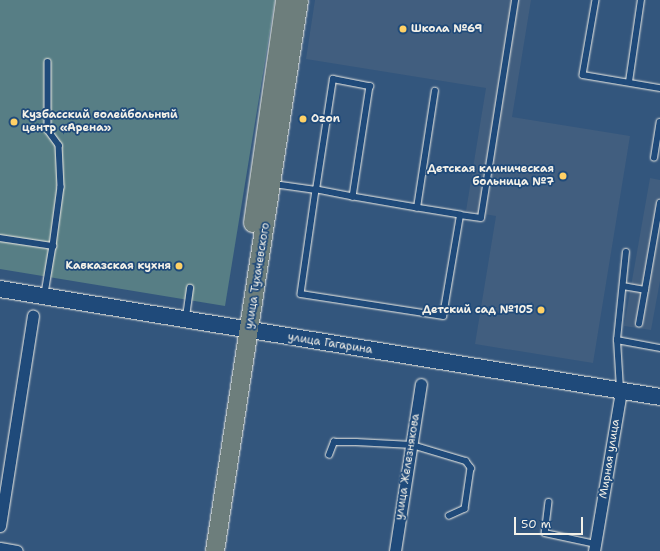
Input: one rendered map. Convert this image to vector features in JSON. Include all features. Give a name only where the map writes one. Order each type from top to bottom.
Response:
[{"type":"main road","name":"улица Тухачевского","points":[[215,551],[243,329],[265,182],[285,0]]},
{"type":"main road","name":"улица Тухачевского","points":[[265,182],[300,0]]},
{"type":"main road","name":"улица Тухачевского","points":[[202,551],[243,329]]},
{"type":"street","name":"улица Гагарина","points":[[0,290],[660,397]]},
{"type":"street","points":[[0,526],[33,316]]},
{"type":"street","name":"улица Железнякова","points":[[395,551],[421,384]]},
{"type":"street","name":"Мирная улица","points":[[595,547],[621,391]]},
{"type":"street","points":[[0,548],[17,551]]},
{"type":"lane","points":[[265,182],[481,218],[515,0]]},
{"type":"lane","points":[[596,0],[583,75],[660,88]]},
{"type":"lane","points":[[629,82],[642,0]]},
{"type":"lane","points":[[45,297],[60,186],[59,145],[48,130],[48,62]]},
{"type":"lane","points":[[353,197],[370,86],[333,79],[301,294],[443,316],[460,215]]},
{"type":"lane","points":[[417,208],[435,91]]},
{"type":"lane","points":[[654,158],[660,122]]},
{"type":"lane","points":[[639,324],[660,203]]},
{"type":"lane","points":[[0,238],[53,246]]},
{"type":"lane","points":[[621,391],[617,340],[626,252]]},
{"type":"lane","points":[[623,286],[644,290]]},
{"type":"lane","points":[[186,320],[190,288]]},
{"type":"lane","points":[[617,340],[660,348]]},
{"type":"lane","points":[[329,455],[334,442],[412,445],[461,459],[471,468],[465,509],[448,516]]},
{"type":"lane","points":[[549,502],[545,534],[595,547]]},
{"type":"shaded area","points":[[315,0],[531,0],[512,117],[630,136],[593,363],[475,344],[496,216],[466,211],[486,88],[306,59]]},
{"type":"shaded area","points":[[650,178],[660,180],[660,281],[651,330],[624,326]]},
{"type":"green space","points":[[0,0],[275,0],[225,306],[0,269]]},
{"type":"place","name":"Школа №69","points":[[403,29]]},
{"type":"place","name":"Ozon","points":[[303,119]]},
{"type":"place","name":"Кузбасский волейбольный центр «Арена»","points":[[14,122]]},
{"type":"place","name":"Детская клиническая больница №7","points":[[563,176]]},
{"type":"place","name":"Кавказская кухня","points":[[179,266]]},
{"type":"place","name":"Детский сад №105","points":[[541,310]]}]
